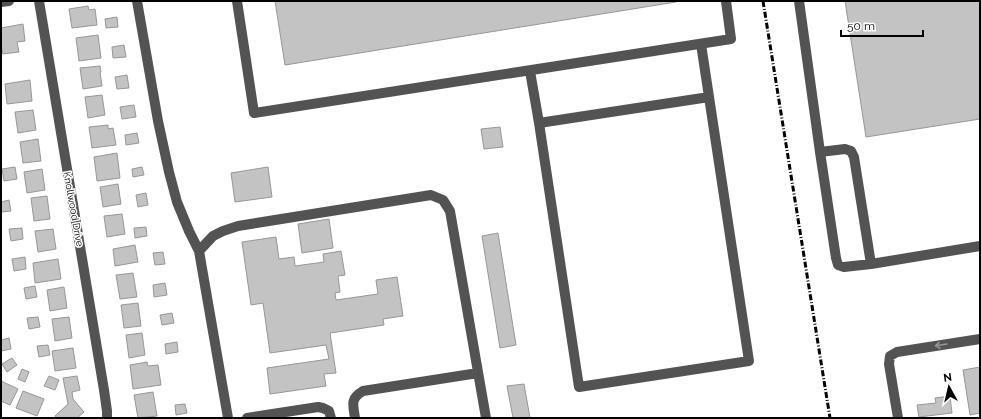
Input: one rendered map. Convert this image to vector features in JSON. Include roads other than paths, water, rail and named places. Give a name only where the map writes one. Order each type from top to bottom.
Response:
[{"type":"street","points":[[1,2],[9,1]]},
{"type":"street","name":"Knollwood Drive","points":[[39,1],[104,390],[107,418]]},
{"type":"street","points":[[137,1],[158,121],[169,172],[177,202],[199,251],[228,418]]},
{"type":"street","points":[[237,1],[254,113],[731,39],[726,1]]},
{"type":"street","points":[[799,1],[820,152],[838,265],[844,267],[871,264],[980,246]]},
{"type":"street","points":[[530,71],[579,387],[749,361],[701,44]]},
{"type":"street","points":[[539,123],[709,97]]},
{"type":"street","points":[[820,152],[844,149],[851,151],[854,157],[871,264]]},
{"type":"street","points":[[199,251],[213,236],[238,226],[431,195],[443,200],[450,211],[486,418]]},
{"type":"street","points":[[898,418],[889,364],[890,356],[897,352],[980,339]]},
{"type":"street","points":[[355,418],[353,403],[356,395],[363,391],[478,373]]},
{"type":"street","points":[[247,418],[318,407],[329,411],[331,418]]},
{"type":"railway","points":[[763,1],[830,418]]}]
